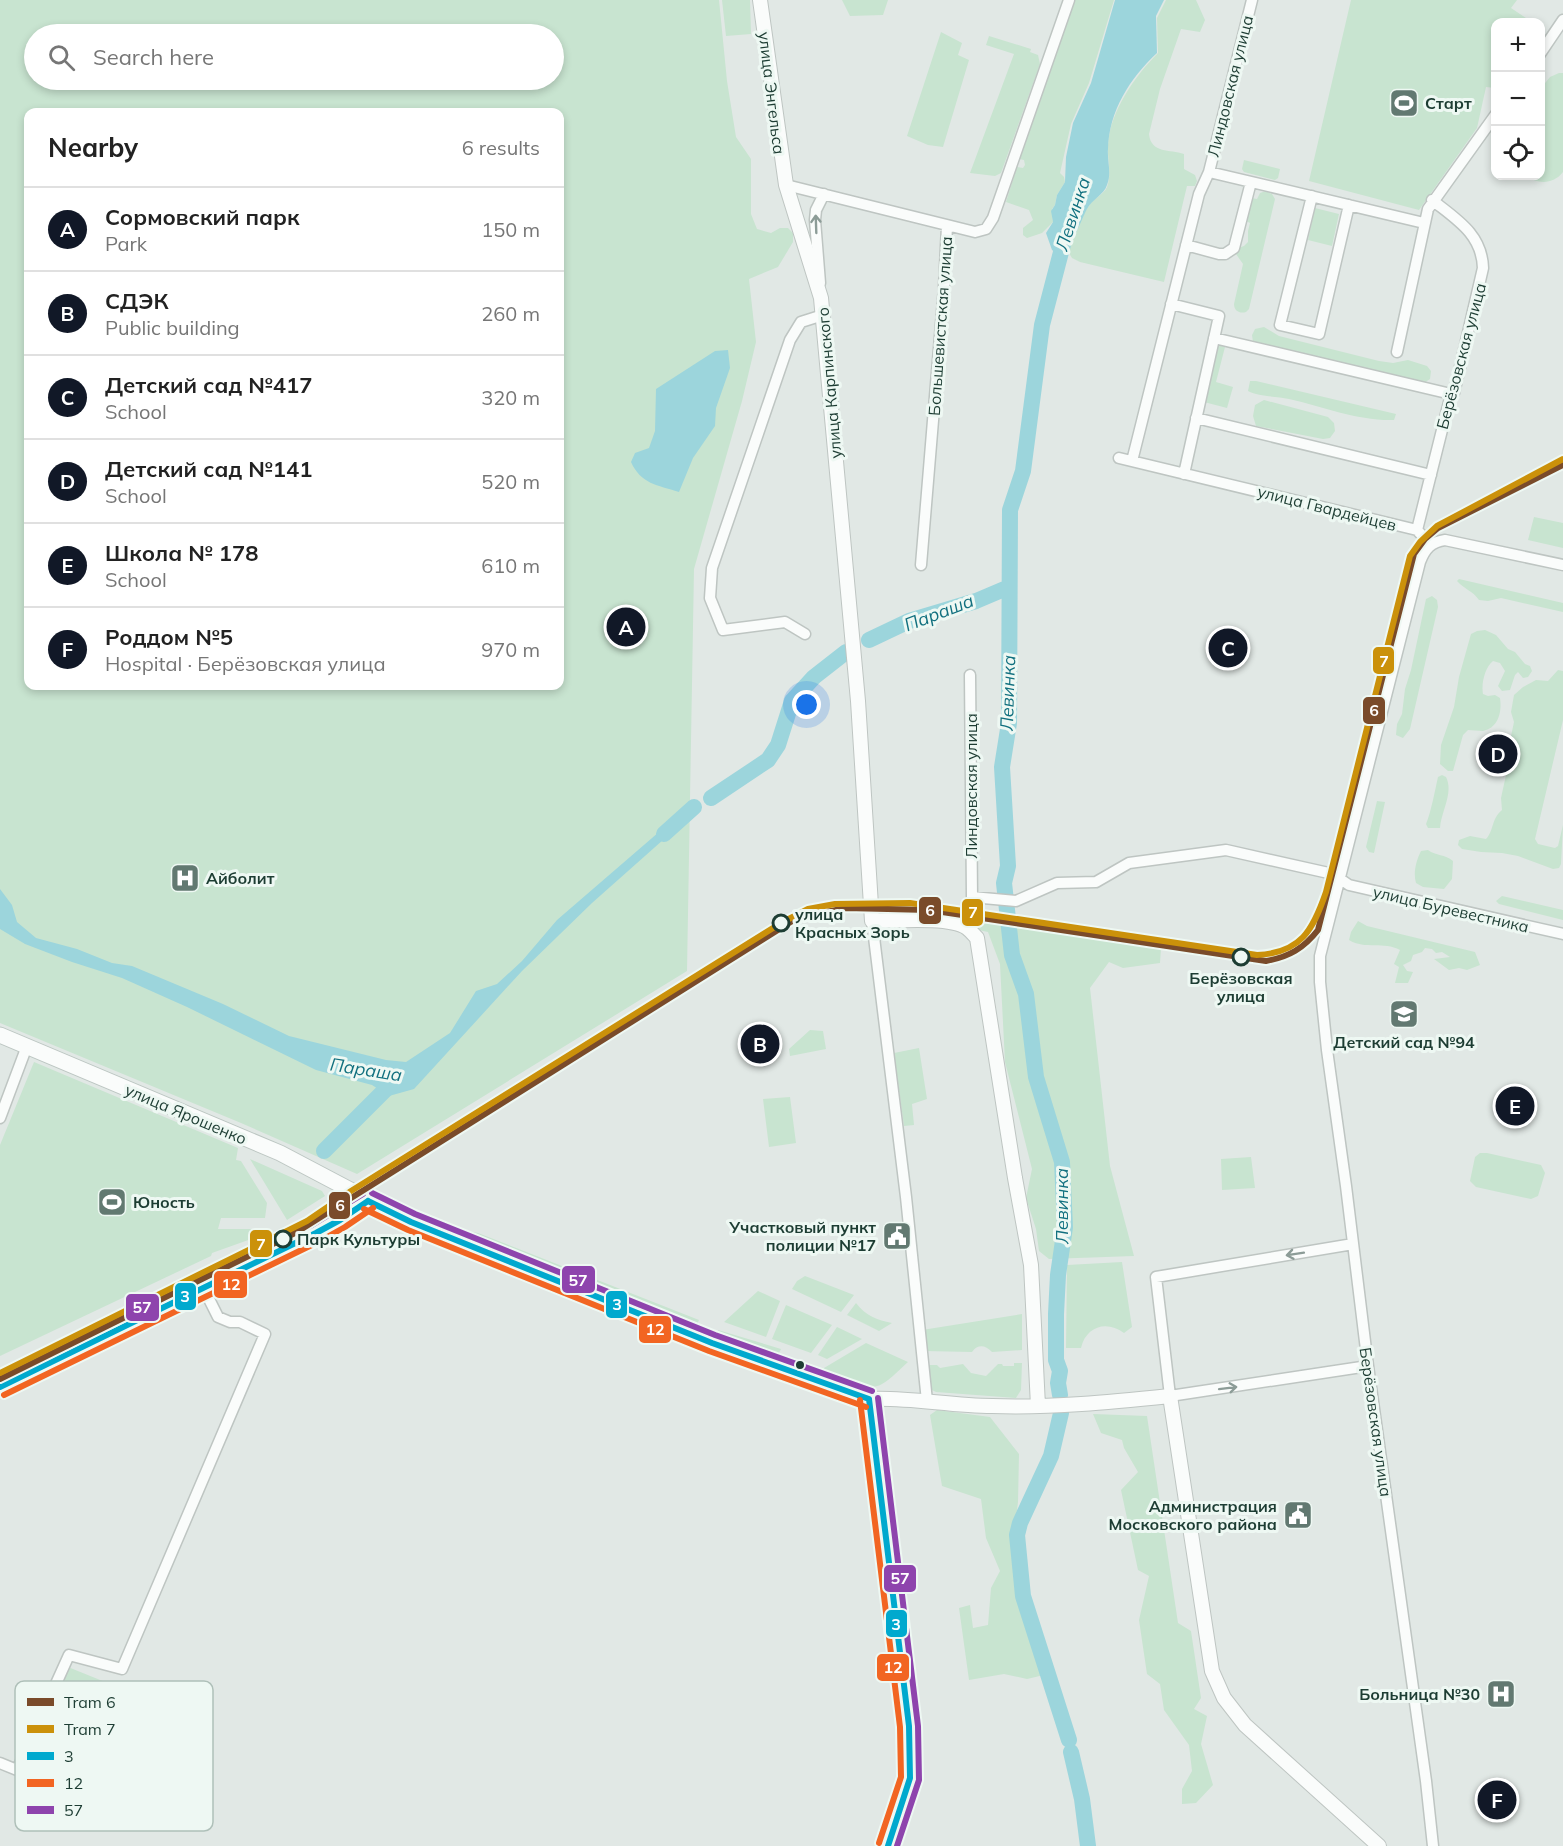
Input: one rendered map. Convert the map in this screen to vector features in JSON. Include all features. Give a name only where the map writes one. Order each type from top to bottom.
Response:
[{"type":"main road","name":"улица Ярошенко","points":[[0,1035],[280,1153],[411,1222],[712,1343],[869,1399]]},
{"type":"main road","points":[[869,1399],[911,1755],[910,1778],[888,1846]]},
{"type":"street","name":"улица Энгельса","points":[[760,0],[786,185]]},
{"type":"street","name":"Большевистская улица","points":[[921,565],[947,226],[975,232],[986,229],[991,223],[1069,0]]},
{"type":"street","name":"Линдовская улица","points":[[1132,461],[1199,194],[1209,172],[1252,0]]},
{"type":"street","points":[[1545,47],[1563,20]]},
{"type":"street","points":[[1397,352],[1425,218],[1432,200],[1491,121]]},
{"type":"street","points":[[1209,172],[1349,205],[1425,218]]},
{"type":"street","points":[[1186,245],[1219,254],[1225,254],[1234,248],[1251,182]]},
{"type":"street","points":[[786,185],[947,226]]},
{"type":"street","name":"улица Карпинского","points":[[786,185],[822,298],[858,701],[872,921]]},
{"type":"street","points":[[822,298],[815,220],[816,210],[824,194]]},
{"type":"street","points":[[1312,196],[1280,325],[1319,334],[1349,205]]},
{"type":"street","name":"Берёзовская улица","points":[[1417,530],[1451,394],[1454,393],[1482,275],[1483,259],[1472,234],[1432,200]]},
{"type":"street","points":[[1171,304],[1219,316],[1184,474]]},
{"type":"street","points":[[805,634],[785,622],[723,630],[710,598],[712,568],[790,340],[801,322],[823,315]]},
{"type":"street","points":[[1214,338],[1451,394]]},
{"type":"street","points":[[1196,418],[1431,475]]},
{"type":"street","name":"улица Гвардейцев","points":[[1119,458],[1417,530],[1431,545]]},
{"type":"street","points":[[1431,545],[1445,540],[1563,565]]},
{"type":"street","name":"Берёзовская улица","points":[[1431,545],[1420,562],[1320,956],[1320,981],[1368,1366],[1425,1773],[1433,1846]]},
{"type":"street","name":"Линдовская улица","points":[[970,675],[972,897]]},
{"type":"street","name":"улица Буревестника","points":[[972,897],[1016,901],[1057,883],[1096,882],[1129,863],[1226,850],[1333,874],[1349,885],[1563,934]]},
{"type":"street","points":[[927,1401],[906,1197],[872,921],[930,921],[955,924],[967,928],[977,938],[1031,1265],[1038,1406]]},
{"type":"street","points":[[0,1118],[27,1046]]},
{"type":"street","points":[[0,1387],[316,1233],[352,1213],[368,1200]]},
{"type":"street","points":[[1353,1244],[1156,1277],[1170,1396],[1212,1671],[1224,1698],[1245,1725],[1380,1846]]},
{"type":"street","points":[[57,1681],[69,1654],[122,1669],[265,1334],[240,1322],[230,1322],[218,1317],[204,1289]]},
{"type":"street","points":[[869,1399],[898,1397],[989,1406],[1038,1406],[1170,1396],[1368,1366]]},
{"type":"street","points":[[0,1763],[15,1769]]},
{"type":"green space","points":[[0,0],[719,0],[727,81],[736,137],[751,159],[751,214],[757,229],[771,233],[780,228],[788,228],[793,233],[793,242],[778,267],[749,279],[756,342],[742,401],[694,569],[687,971],[357,1174],[0,1023]]},
{"type":"green space","points":[[722,0],[750,0],[751,34],[726,36]]},
{"type":"green space","points":[[842,0],[888,0],[883,15],[850,16]]},
{"type":"green space","points":[[1074,0],[1114,0],[1089,83],[1071,124],[1060,173],[1065,182],[1052,209],[1053,222],[1042,233],[1027,238],[1023,235],[1023,228],[1033,220],[1029,210],[1006,202],[1017,167],[1023,168],[1025,165],[1024,160],[1019,159]]},
{"type":"green space","points":[[1166,0],[1196,0],[1205,20],[1200,32],[1181,29],[1160,89],[1149,134],[1153,145],[1157,148],[1184,154],[1184,169],[1195,175],[1197,181],[1195,186],[1187,186],[1164,282],[1080,262],[1072,258],[1069,253],[1084,213],[1107,187],[1108,145],[1113,120],[1133,83],[1158,53],[1157,18]]},
{"type":"green space","name":"Старт","points":[[1351,0],[1517,0],[1511,8],[1526,18],[1491,18],[1491,88],[1486,87],[1477,128],[1419,210],[1309,181]]},
{"type":"green space","points":[[941,32],[962,43],[958,55],[969,60],[943,147],[928,145],[907,136]]},
{"type":"green space","points":[[989,36],[1031,49],[1030,52],[1038,55],[1040,64],[1001,173],[995,176],[970,173],[1014,54],[986,45]]},
{"type":"green space","points":[[1563,73],[1563,172],[1551,181],[1541,182],[1534,180],[1545,180],[1545,83],[1550,77]]},
{"type":"green space","points":[[1244,160],[1280,169],[1278,178],[1275,180],[1244,172],[1242,169]]},
{"type":"green space","points":[[1266,191],[1275,199],[1249,309],[1244,313],[1236,310],[1234,304],[1243,264],[1236,254],[1238,248],[1248,242],[1250,223],[1246,221],[1251,198],[1257,199],[1260,193]]},
{"type":"green space","points":[[1315,208],[1339,214],[1332,246],[1308,240]]},
{"type":"green space","points":[[1264,327],[1279,336],[1379,361],[1393,363],[1408,360],[1427,366],[1431,371],[1430,379],[1424,383],[1253,342],[1252,335],[1255,329]]},
{"type":"green space","points":[[1217,345],[1225,347],[1216,382],[1233,387],[1227,408],[1204,402]]},
{"type":"green space","points":[[1250,381],[1396,414],[1394,420],[1381,420],[1341,413],[1248,391]]},
{"type":"green space","points":[[1264,400],[1328,417],[1334,423],[1335,431],[1330,438],[1323,439],[1256,426],[1253,416],[1255,405]]},
{"type":"green space","points":[[1534,517],[1563,523],[1563,548],[1528,540]]},
{"type":"green space","points":[[1459,579],[1563,603],[1563,612],[1501,598],[1488,601],[1479,600],[1457,581]]},
{"type":"green space","points":[[1432,596],[1437,600],[1438,607],[1410,729],[1403,738],[1396,735],[1397,724],[1402,714],[1405,689],[1426,599]]},
{"type":"green space","points":[[1485,630],[1496,635],[1508,649],[1515,652],[1525,664],[1530,666],[1532,671],[1528,677],[1523,678],[1518,672],[1510,690],[1502,691],[1498,686],[1505,671],[1500,663],[1493,661],[1490,664],[1484,676],[1483,694],[1500,698],[1498,718],[1496,723],[1488,729],[1468,730],[1463,735],[1453,771],[1448,771],[1440,764],[1441,745],[1454,707],[1459,677],[1471,634]]},
{"type":"green space","points":[[1558,670],[1563,671],[1563,720],[1535,839],[1538,844],[1555,848],[1558,846],[1563,825],[1559,868],[1553,869],[1518,856],[1462,849],[1458,845],[1459,840],[1470,836],[1486,839],[1496,817],[1502,810],[1501,798],[1506,775],[1502,772],[1502,765],[1507,763],[1513,748],[1511,736],[1514,722],[1511,712],[1514,695],[1536,680],[1548,681]]},
{"type":"green space","points":[[1442,775],[1446,777],[1449,789],[1440,828],[1428,828],[1426,824],[1438,777]]},
{"type":"green space","points":[[1377,801],[1385,802],[1374,853],[1369,852],[1366,847]]},
{"type":"green space","points":[[1428,850],[1453,861],[1452,879],[1444,889],[1423,887],[1416,883],[1415,871],[1418,859],[1421,851]]},
{"type":"green space","points":[[1502,896],[1563,910],[1563,920],[1499,904],[1496,901]]},
{"type":"green space","points":[[967,918],[1161,948],[1160,963],[1123,968],[1109,962],[1090,988],[1110,1166],[1134,1256],[1049,1259],[1039,1251],[1036,1229],[1026,1198],[1032,1169],[1005,1062],[1000,964],[988,932],[974,929]]},
{"type":"green space","points":[[1358,921],[1367,926],[1475,952],[1480,965],[1467,970],[1459,968],[1449,970],[1434,959],[1450,957],[1442,952],[1436,953],[1432,949],[1425,948],[1403,965],[1407,971],[1413,972],[1408,983],[1395,983],[1399,967],[1394,964],[1400,950],[1388,946],[1361,945],[1349,940]]},
{"type":"green space","points":[[810,1030],[823,1031],[826,1049],[790,1056],[789,1049]]},
{"type":"green space","points":[[919,1048],[927,1099],[912,1104],[914,1125],[904,1126],[894,1053]]},
{"type":"green space","name":"Юность","points":[[34,1062],[238,1148],[236,1160],[241,1161],[267,1203],[265,1218],[221,1218],[218,1229],[263,1229],[262,1235],[212,1253],[211,1256],[0,1356],[0,1145]]},
{"type":"green space","points":[[790,1097],[796,1143],[769,1147],[763,1099]]},
{"type":"green space","points":[[1480,1153],[1541,1165],[1545,1173],[1538,1196],[1531,1199],[1476,1187],[1470,1181],[1475,1157]]},
{"type":"green space","points":[[1251,1157],[1255,1188],[1222,1190],[1221,1159]]},
{"type":"green space","points":[[250,1159],[322,1191],[325,1196],[287,1220]]},
{"type":"green space","points":[[436,1225],[478,1233],[699,1320],[694,1331]]},
{"type":"green space","points":[[1122,1262],[1132,1327],[1124,1333],[1111,1327],[1098,1327],[1087,1335],[1081,1348],[1066,1348],[1067,1265]]},
{"type":"green space","points":[[805,1276],[854,1295],[841,1312],[792,1289],[797,1281]]},
{"type":"green space","points":[[758,1291],[780,1301],[766,1337],[724,1322]]},
{"type":"green space","points":[[856,1303],[872,1317],[892,1323],[879,1331],[847,1315]]},
{"type":"green space","points":[[786,1305],[832,1325],[811,1353],[772,1339]]},
{"type":"green space","points":[[1022,1314],[1022,1350],[992,1352],[982,1346],[972,1352],[924,1351],[922,1330]]},
{"type":"green space","points":[[837,1327],[862,1339],[827,1359],[818,1355]]},
{"type":"green space","points":[[718,1330],[781,1349],[778,1355],[773,1357],[721,1341],[718,1337]]},
{"type":"green space","points":[[866,1343],[908,1362],[889,1379],[875,1387],[860,1386],[824,1371],[824,1368]]},
{"type":"green space","points":[[1014,1363],[1022,1363],[1021,1390],[1016,1398],[932,1390],[928,1365],[937,1365],[940,1368],[963,1364],[971,1373],[986,1376],[998,1364],[1014,1366]]},
{"type":"green space","points":[[937,1410],[990,1417],[1019,1454],[1018,1502],[1014,1535],[1019,1597],[1044,1675],[1027,1679],[1004,1674],[969,1680],[959,1608],[970,1605],[973,1628],[988,1625],[991,1588],[1000,1571],[986,1538],[981,1499],[942,1486],[930,1415]]},
{"type":"green space","points":[[1093,1414],[1147,1416],[1178,1623],[1191,1631],[1201,1698],[1194,1709],[1207,1716],[1201,1744],[1213,1785],[1196,1803],[1182,1804],[1182,1789],[1192,1771],[1189,1745],[1164,1710],[1160,1684],[1147,1674],[1139,1620],[1149,1576],[1138,1570],[1121,1490],[1138,1472],[1122,1440],[1101,1433]]},
{"type":"green space","points":[[68,1667],[103,1681],[62,1681]]},
{"type":"water","points":[[1115,0],[1164,0],[1156,16],[1157,53],[1130,84],[1112,121],[1109,135],[1109,176],[1105,188],[1089,206],[1071,242],[1059,255],[1052,250],[1046,233],[1053,222],[1051,211],[1065,182],[1066,157],[1073,123],[1091,83]]},
{"type":"water","points":[[728,350],[730,368],[716,408],[715,426],[693,458],[679,492],[645,479],[631,462],[635,453],[649,448],[655,431],[656,389],[715,351]]},
{"type":"water","points":[[681,813],[681,824],[592,903],[522,971],[414,1089],[389,1096],[372,1085],[316,1070],[187,1007],[122,978],[25,944],[0,929],[0,889],[12,905],[17,922],[36,938],[77,949],[112,963],[132,966],[223,1004],[289,1036],[386,1060],[406,1062],[450,1033],[476,991],[497,984],[522,961],[557,920]]},
{"type":"waterway","name":"Левинка","points":[[1060,1395],[1058,1383],[1060,1371],[1056,1360],[1056,1314],[1058,1275],[1065,1227],[1062,1162],[1036,1077],[1026,994],[1012,955],[1004,883],[1008,866],[1002,767],[1009,723],[1010,510],[1023,471],[1042,325],[1066,233]]},
{"type":"waterway","name":"Параша","points":[[869,640],[909,621],[976,601],[1009,587]]},
{"type":"waterway","name":"Параша","points":[[711,798],[768,760],[778,745],[792,701],[814,677],[846,652]]},
{"type":"waterway","name":"Параша","points":[[664,834],[694,807]]},
{"type":"waterway","points":[[324,1151],[397,1078]]},
{"type":"waterway","name":"Левинка","points":[[1061,1413],[1051,1456],[1020,1523],[1017,1535],[1023,1596],[1069,1740]]},
{"type":"waterway","name":"Левинка","points":[[1071,1752],[1082,1799],[1088,1846]]},
{"type":"tram line","name":"7","points":[[0,1373],[307,1221],[351,1191],[781,923],[808,909],[835,904],[910,903],[1257,955],[1285,950],[1303,937],[1310,928],[1326,892],[1410,556],[1420,542],[1437,526],[1563,459]]},
{"type":"tram line","name":"6","points":[[0,1379],[297,1232],[797,918],[846,908],[929,910],[1266,961],[1295,951],[1318,930],[1414,554],[1425,539],[1438,528],[1563,465]]},
{"type":"transit line","name":"57","points":[[372,1193],[415,1214],[715,1335],[872,1391]]},
{"type":"transit line","name":"57","points":[[0,1377],[312,1225],[363,1194]]},
{"type":"transit line","name":"3","points":[[368,1201],[411,1222],[712,1343],[869,1399]]},
{"type":"transit line","name":"3","points":[[0,1387],[316,1233],[368,1201]]},
{"type":"transit line","name":"12","points":[[4,1395],[320,1241],[373,1208]]},
{"type":"transit line","name":"12","points":[[364,1209],[408,1230],[709,1351],[866,1407]]},
{"type":"transit line","name":"57","points":[[878,1398],[918,1726],[919,1780],[897,1846]]},
{"type":"transit line","name":"3","points":[[869,1399],[909,1726],[910,1778],[888,1846]]},
{"type":"transit line","name":"12","points":[[860,1400],[900,1727],[901,1777],[879,1843]]},
{"type":"place","name":"Старт","points":[[1404,103]]},
{"type":"place","name":"Сормовский парк","points":[[626,627]]},
{"type":"place","name":"Детский сад №417","points":[[1228,648]]},
{"type":"place","name":"Детский сад №141","points":[[1498,754]]},
{"type":"place","name":"Айболит","points":[[185,878]]},
{"type":"place","name":"улица Красных Зорь","points":[[781,923]]},
{"type":"place","name":"Берёзовская улица","points":[[1241,957]]},
{"type":"place","name":"Детский сад №94","points":[[1404,1014]]},
{"type":"place","name":"СДЭК","points":[[760,1044]]},
{"type":"place","name":"Школа № 178","points":[[1515,1106]]},
{"type":"place","name":"Юность","points":[[112,1202]]},
{"type":"place","name":"Участковый пункт полиции №17","points":[[897,1236]]},
{"type":"place","name":"Парк Культуры","points":[[283,1239]]},
{"type":"place","name":"Администрация Московского района","points":[[1298,1515]]},
{"type":"place","name":"Больница №30","points":[[1501,1694]]},
{"type":"place","name":"Роддом №5","points":[[1497,1800]]}]
